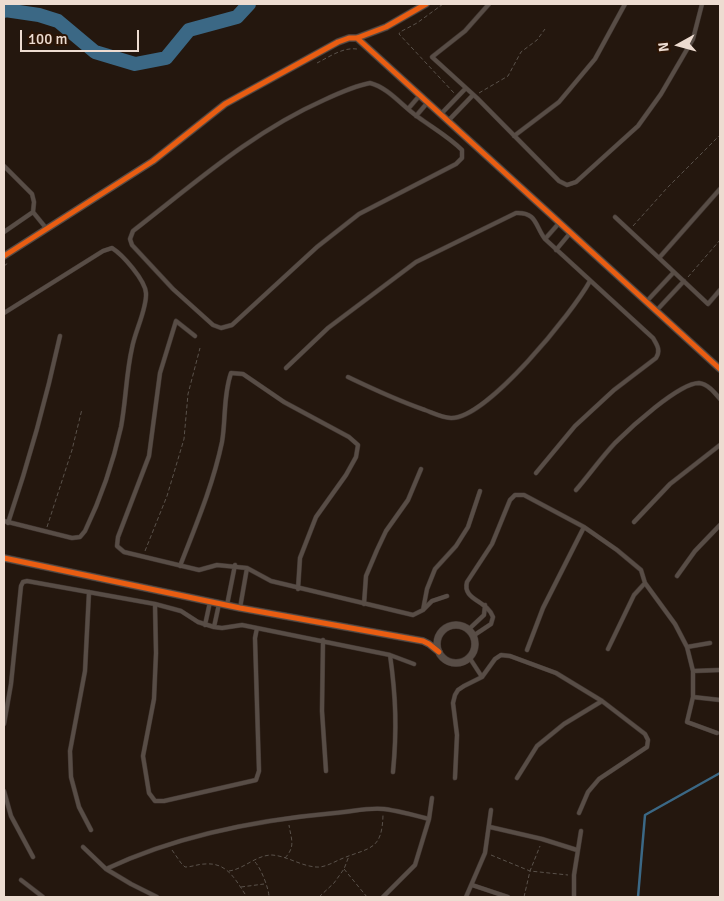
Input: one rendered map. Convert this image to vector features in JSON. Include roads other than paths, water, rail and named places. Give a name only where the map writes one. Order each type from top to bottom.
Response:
[{"type":"street","points":[[4,256],[153,161],[224,104],[338,42],[349,38],[357,38],[386,27],[426,4]]},
{"type":"street","points":[[357,38],[720,369]]},
{"type":"street","points":[[4,558],[227,606],[423,641],[430,640],[445,628],[455,625],[470,633],[474,647],[469,657],[461,662],[453,662],[444,659],[439,652],[423,641]]},
{"type":"street","points":[[439,652],[437,642],[440,633]]},
{"type":"lane","points":[[489,4],[464,31],[432,57],[475,96],[559,181],[567,185],[576,182],[638,126],[661,94],[693,39],[702,4]]},
{"type":"lane","points":[[514,136],[559,102],[595,59],[625,4]]},
{"type":"lane","points":[[370,83],[379,85],[408,109],[453,141],[462,150],[462,158],[456,164],[359,214],[317,247],[226,328],[212,325],[132,245],[130,239],[133,231],[248,141],[298,112],[357,85],[370,83]]},
{"type":"lane","points":[[441,114],[466,88]]},
{"type":"lane","points":[[408,109],[420,95]]},
{"type":"lane","points":[[448,121],[475,96]]},
{"type":"lane","points":[[416,116],[428,102]]},
{"type":"lane","points":[[4,166],[32,194],[34,202],[33,212],[46,228]]},
{"type":"lane","points":[[659,258],[720,189]]},
{"type":"lane","points":[[4,232],[33,212]]},
{"type":"lane","points":[[286,368],[328,328],[416,262],[516,213],[530,215],[536,220],[539,231],[545,240],[653,338],[659,348],[659,354],[656,358],[614,390],[575,426],[536,473]]},
{"type":"lane","points":[[614,217],[708,304],[720,290]]},
{"type":"lane","points":[[545,240],[560,222]]},
{"type":"lane","points":[[556,250],[571,232]]},
{"type":"lane","points":[[4,313],[103,251],[112,248],[120,253],[142,281],[146,292],[132,346],[121,426],[108,476],[85,531],[80,537],[72,538],[6,522],[36,435],[60,336]]},
{"type":"lane","points":[[647,301],[674,272]]},
{"type":"lane","points":[[348,377],[395,399],[449,418],[468,414],[490,398],[538,351],[583,293],[590,281]]},
{"type":"lane","points":[[657,310],[684,281]]},
{"type":"lane","points":[[195,336],[176,321],[160,373],[149,456],[118,537],[117,546],[124,552],[199,570],[217,565],[235,565],[247,568],[271,582],[413,615],[423,610],[432,601],[448,596]]},
{"type":"lane","points":[[180,566],[212,483],[222,440],[227,386],[231,373],[243,374],[284,402],[349,437],[358,445],[356,457],[346,475],[316,517],[300,558],[298,589]]},
{"type":"lane","points":[[576,490],[615,443],[665,400],[689,386],[700,383],[707,386],[720,399]]},
{"type":"lane","points":[[634,522],[670,484],[720,445]]},
{"type":"lane","points":[[364,604],[366,576],[386,531],[408,500],[421,469]]},
{"type":"lane","points":[[423,610],[427,589],[435,569],[456,546],[468,528],[480,491]]},
{"type":"lane","points":[[470,633],[488,626],[493,621],[492,614],[485,605],[467,594],[466,586],[492,544],[512,497],[520,494],[524,495],[584,527],[617,550],[641,570],[644,582],[675,624],[687,647],[693,671],[693,697],[687,722],[716,733]]},
{"type":"lane","points":[[677,576],[695,551],[720,525]]},
{"type":"lane","points":[[527,650],[547,600],[584,527]]},
{"type":"lane","points":[[227,606],[235,565]]},
{"type":"lane","points":[[240,608],[247,568]]},
{"type":"lane","points":[[4,724],[11,684],[20,592],[23,582],[32,581],[156,604],[181,611],[192,620],[214,627],[222,628],[242,625],[390,655],[414,664]]},
{"type":"lane","points":[[608,649],[634,595],[644,582]]},
{"type":"lane","points":[[89,592],[85,671],[70,751],[71,777],[79,807],[91,830]]},
{"type":"lane","points":[[206,625],[210,602]]},
{"type":"lane","points":[[156,604],[154,699],[143,756],[149,793],[154,801],[164,801],[256,780],[259,771],[255,638],[257,628]]},
{"type":"lane","points":[[214,627],[219,604]]},
{"type":"lane","points":[[470,633],[484,615],[485,605]]},
{"type":"lane","points":[[323,640],[322,711],[326,770]]},
{"type":"lane","points":[[687,647],[710,643]]},
{"type":"lane","points":[[455,778],[457,736],[453,703],[455,695],[458,690],[482,677],[495,659],[505,654],[556,673],[602,701],[645,734],[648,740],[646,747],[599,779],[588,792],[579,813]]},
{"type":"lane","points":[[390,655],[395,694],[396,733],[393,772]]},
{"type":"lane","points":[[469,657],[482,677]]},
{"type":"lane","points":[[693,671],[720,670]]},
{"type":"lane","points":[[693,697],[720,700]]},
{"type":"lane","points":[[517,778],[537,746],[564,724],[602,701]]},
{"type":"lane","points":[[4,791],[11,816],[33,857]]},
{"type":"lane","points":[[383,897],[415,865],[429,818],[432,798]]},
{"type":"lane","points":[[106,868],[168,844],[224,828],[288,817],[383,809],[429,818]]},
{"type":"lane","points":[[466,897],[485,853],[491,810]]},
{"type":"lane","points":[[490,827],[542,839],[577,850]]},
{"type":"lane","points":[[574,897],[574,875],[581,831]]},
{"type":"lane","points":[[83,847],[106,868],[131,884],[157,897]]},
{"type":"lane","points":[[21,880],[40,896]]},
{"type":"lane","points":[[472,885],[508,897]]},
{"type":"waterway","points":[[4,11],[39,15],[58,21],[95,52],[135,64],[166,58],[189,30],[237,17],[249,4]]},
{"type":"waterway","points":[[638,897],[645,815],[720,773]]}]
